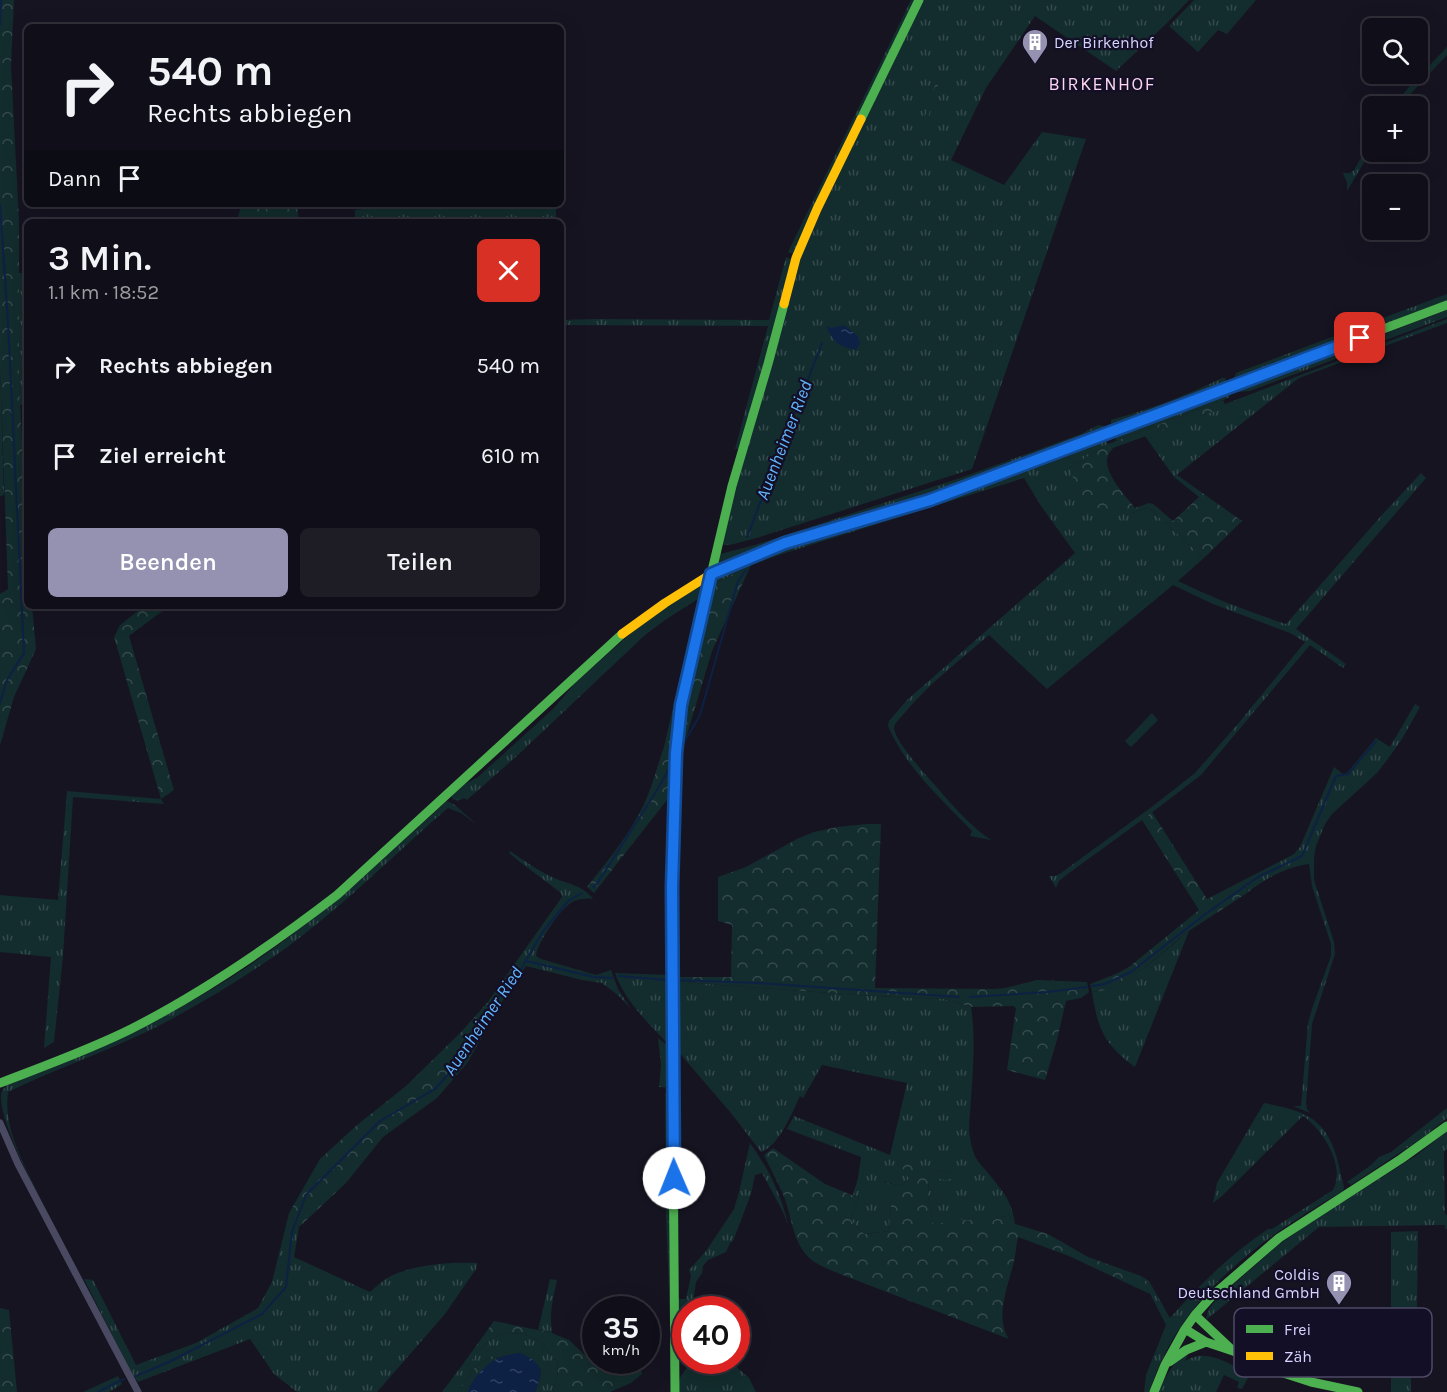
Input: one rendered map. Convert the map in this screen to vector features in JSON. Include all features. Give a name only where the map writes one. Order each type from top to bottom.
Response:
[{"type":"street","points":[[675,1392],[672,887],[677,740],[681,705],[732,486],[796,258],[817,209],[919,0]]},
{"type":"street","points":[[0,1083],[130,1029],[210,985],[286,934],[336,895],[619,636],[711,574],[785,543],[930,500],[1447,305]]},
{"type":"street","points":[[0,1123],[18,1164],[138,1392]]},
{"type":"street","points":[[1154,1392],[1165,1365],[1185,1329],[1212,1296],[1279,1238],[1401,1160],[1447,1126]]},
{"type":"street","points":[[1195,1315],[1233,1351]]},
{"type":"street","points":[[1185,1329],[1206,1342],[1233,1351]]},
{"type":"street","points":[[1165,1365],[1179,1353],[1206,1342]]},
{"type":"street","points":[[1296,1377],[1358,1392]]},
{"type":"green space","points":[[0,0],[14,0],[11,65],[19,221],[19,381],[24,482],[24,609],[32,609],[36,649],[14,697],[0,745],[0,594],[8,589],[0,366]]},
{"type":"green space","points":[[911,0],[915,0],[793,254],[788,252]]},
{"type":"green space","points":[[923,0],[1189,0],[1116,71],[1035,16],[986,88],[951,160],[1004,185],[1042,132],[1086,139],[972,469],[760,537],[724,545],[723,536],[793,279],[805,244]]},
{"type":"green space","points":[[1194,0],[1256,0],[1227,34],[1218,30],[1198,52],[1169,26]]},
{"type":"green space","points":[[1447,47],[1447,55],[1428,75],[1428,67]]},
{"type":"green space","points":[[938,75],[941,75],[926,124],[923,123]]},
{"type":"green space","points":[[1412,84],[1420,84],[1408,96],[1401,96]]},
{"type":"green space","points":[[1362,156],[1362,162],[1364,162],[1347,191],[1343,173],[1350,173]]},
{"type":"green space","points":[[241,207],[297,207],[299,219],[237,219]]},
{"type":"green space","points":[[380,207],[556,207],[556,219],[355,219],[355,210]]},
{"type":"green space","points":[[786,257],[791,259],[770,347],[739,449],[735,449],[768,326],[564,325],[564,320],[594,319],[769,320]]},
{"type":"green space","points":[[19,273],[24,273],[24,404],[20,405]]},
{"type":"green space","points":[[1447,294],[1447,302],[1236,380],[1234,378],[1236,373]]},
{"type":"green space","points":[[1447,310],[1447,317],[1250,391],[1237,392],[1237,390]]},
{"type":"green space","points":[[1447,319],[1447,323],[1299,378],[1174,477],[1145,436],[1225,407],[1225,404]]},
{"type":"green space","points":[[0,366],[4,495],[0,496]]},
{"type":"green space","points":[[1225,378],[1227,384],[1111,426],[1111,420],[1169,401]]},
{"type":"green space","points":[[1228,393],[1230,397],[1116,441],[1115,436]]},
{"type":"green space","points":[[1223,400],[1226,407],[1113,448],[1108,455],[1107,462],[1116,484],[1135,508],[1149,503],[1153,504],[1173,521],[1199,497],[1174,477],[1177,475],[1242,521],[1204,558],[1148,507],[1132,513],[1113,514],[1093,506],[1081,497],[1069,468],[1108,444]]},
{"type":"green space","points":[[1098,425],[1104,426],[1103,431],[1034,457],[826,526],[719,565],[720,554],[755,545],[960,478],[1081,434]]},
{"type":"green space","points":[[1105,440],[1108,444],[1069,468],[1132,513],[1148,507],[1204,558],[1178,581],[1258,615],[1286,624],[1421,473],[1426,478],[1296,629],[1346,664],[1343,668],[1310,645],[1201,775],[1069,873],[1059,881],[1056,888],[1049,876],[1061,873],[1195,773],[1305,642],[1290,633],[1213,604],[1173,585],[1047,689],[989,635],[922,694],[894,727],[904,748],[923,772],[969,822],[992,840],[970,836],[972,831],[909,763],[888,726],[889,721],[907,700],[1075,553],[1024,478],[782,554],[751,565],[710,586],[712,579],[797,543],[952,495]]},
{"type":"green space","points":[[751,565],[712,651],[683,748],[680,772],[686,687],[710,586]]},
{"type":"green space","points":[[699,585],[704,591],[677,708],[671,747],[664,747],[698,599],[645,635],[467,800],[452,799],[452,796],[465,784],[478,777],[553,709],[576,682],[629,635],[653,615]]},
{"type":"green space","points":[[140,609],[165,609],[129,636],[174,790],[161,799],[114,637],[120,625]]},
{"type":"green space","points":[[1415,704],[1420,707],[1402,739],[1377,773],[1332,814],[1316,846],[1314,880],[1334,942],[1335,954],[1312,1024],[1306,1103],[1310,1113],[1293,1106],[1301,1106],[1308,1023],[1331,956],[1331,944],[1312,886],[1309,864],[1276,874],[1247,893],[1248,885],[1242,881],[1294,854],[1300,847],[1334,767],[1343,774],[1347,773],[1376,738],[1390,747]]},
{"type":"green space","points":[[1152,713],[1158,720],[1131,747],[1125,741]]},
{"type":"green space","points":[[664,747],[671,747],[667,800],[594,893],[587,887],[639,814]]},
{"type":"green space","points":[[67,791],[161,799],[164,804],[73,797],[63,956],[54,1042],[44,1048],[51,957],[0,952],[0,895],[58,900]]},
{"type":"green space","points":[[447,801],[455,805],[476,824],[461,813],[448,808],[325,918],[286,948],[242,977],[147,1032],[8,1092],[7,1106],[16,1146],[39,1196],[15,1146],[5,1118],[1,1095],[5,1087],[136,1030],[234,975],[276,947],[327,907]]},
{"type":"green space","points":[[1152,812],[1207,899],[1242,881],[1248,885],[1247,893],[1189,931],[1130,978],[1104,990],[1092,992],[1090,984],[1129,967],[1199,910],[1142,820]]},
{"type":"green space","points":[[881,824],[875,988],[994,989],[1037,980],[1087,982],[1089,992],[1081,998],[1066,1001],[1045,1080],[1007,1070],[1016,1008],[1013,1006],[971,1007],[944,999],[677,981],[677,977],[731,977],[732,925],[718,921],[718,877],[746,867],[814,832]]},
{"type":"green space","points":[[510,851],[553,878],[581,888],[593,899],[576,900],[569,905],[545,934],[536,956],[596,975],[611,970],[618,989],[631,1009],[602,983],[526,966],[499,1006],[487,1003],[562,897],[561,893],[509,853]]},
{"type":"green space","points":[[1189,931],[1135,1067],[1116,1051],[1104,1035],[1097,1017],[1092,992],[1104,990],[1130,978]]},
{"type":"green space","points":[[615,973],[668,975],[668,1044],[631,1002]]},
{"type":"green space","points":[[677,981],[944,999],[971,1007],[974,1053],[969,1130],[971,1142],[977,1159],[1006,1196],[1015,1224],[1009,1215],[993,1220],[964,1220],[933,1225],[928,1196],[929,1177],[950,1173],[930,1169],[909,1179],[902,1186],[885,1182],[885,1206],[891,1204],[889,1231],[864,1234],[850,1219],[859,1198],[853,1195],[861,1157],[787,1129],[794,1116],[890,1155],[907,1083],[822,1065],[803,1098],[800,1096],[779,1136],[768,1149],[761,1152],[676,1049]]},
{"type":"green space","points":[[487,1003],[499,1006],[468,1062],[437,1098],[383,1137],[346,1183],[299,1227],[289,1213],[320,1159],[357,1125],[406,1086]]},
{"type":"green space","points":[[658,1038],[669,1047],[670,1088],[659,1087],[661,1065]]},
{"type":"green space","points":[[665,1093],[670,1094],[669,1290],[666,1217]]},
{"type":"green space","points":[[1264,1103],[1299,1112],[1309,1117],[1325,1131],[1336,1155],[1343,1191],[1282,1229],[1227,1273],[1203,1298],[1182,1326],[1164,1356],[1149,1392],[1144,1392],[1146,1375],[1166,1325],[1141,1276],[1149,1281],[1170,1318],[1204,1281],[1241,1249],[1268,1229],[1272,1229],[1333,1190],[1337,1170],[1330,1149],[1318,1130],[1303,1116],[1213,1203],[1217,1183]]},
{"type":"green space","points":[[1447,1108],[1447,1118],[1425,1136],[1351,1185],[1347,1182],[1379,1157],[1391,1152]]},
{"type":"green space","points":[[1447,1131],[1447,1149],[1444,1152],[1447,1229],[1445,1225],[1319,1227],[1206,1320],[1208,1310],[1216,1300],[1277,1246],[1417,1155]]},
{"type":"green space","points":[[750,1143],[773,1182],[788,1224],[762,1173],[755,1175],[751,1194],[733,1241],[726,1252],[708,1260],[696,1282],[694,1296],[687,1296],[691,1276],[689,1270],[706,1251],[734,1209]]},
{"type":"green space","points":[[773,1148],[825,1184],[859,1198],[850,1219],[864,1234],[889,1231],[891,1205],[884,1206],[884,1182],[902,1186],[909,1179],[901,1165],[911,1163],[950,1173],[951,1181],[929,1177],[928,1196],[933,1224],[964,1220],[993,1220],[1009,1215],[1015,1224],[1048,1234],[1088,1257],[1141,1276],[1150,1294],[1069,1256],[1018,1237],[1003,1311],[1003,1321],[1009,1339],[840,1274],[809,1258],[798,1242],[783,1194],[764,1155]]},
{"type":"green space","points":[[289,1213],[299,1227],[294,1257],[370,1292],[390,1277],[413,1268],[445,1263],[477,1263],[476,1269],[445,1314],[377,1392],[297,1392],[274,1374],[250,1339],[138,1382],[129,1369],[84,1279],[93,1280],[136,1365],[196,1343],[258,1308],[272,1282]]},
{"type":"green space","points":[[1418,1231],[1417,1308],[1391,1308],[1391,1232]]},
{"type":"green space","points":[[550,1279],[557,1280],[551,1312],[552,1333],[538,1330]]},
{"type":"green space","points":[[0,1308],[9,1310],[17,1392],[0,1392]]},
{"type":"green space","points":[[494,1321],[552,1333],[569,1340],[582,1352],[582,1374],[642,1374],[631,1383],[610,1392],[553,1392],[558,1372],[557,1361],[539,1341],[525,1334],[507,1333],[491,1339],[467,1366],[463,1364]]},
{"type":"green space","points":[[507,1333],[525,1334],[539,1341],[557,1361],[558,1372],[553,1392],[535,1392],[540,1377],[540,1368],[520,1353],[497,1358],[492,1356],[477,1365],[457,1392],[442,1392],[463,1364],[467,1366],[491,1339]]},
{"type":"green space","points":[[1191,1349],[1185,1361],[1202,1356],[1218,1359],[1234,1366],[1234,1377],[1248,1377],[1242,1389],[1237,1388],[1239,1382],[1224,1375],[1216,1392],[1159,1392],[1164,1380],[1181,1357]]},
{"type":"green space","points":[[492,1356],[497,1358],[476,1377],[468,1392],[457,1392],[477,1365]]},
{"type":"green space","points":[[683,1374],[745,1374],[756,1392],[678,1392]]},
{"type":"green space","points":[[118,1376],[122,1384],[109,1392],[83,1392]]},
{"type":"green space","points":[[1391,1377],[1411,1377],[1411,1392],[1391,1392]]},
{"type":"water","points":[[844,325],[858,336],[860,344],[856,350],[837,343],[826,326],[831,328]]},
{"type":"water","points":[[520,1353],[533,1360],[539,1368],[540,1378],[535,1392],[468,1392],[475,1378],[492,1362]]},
{"type":"waterway","points":[[0,25],[1,0]]},
{"type":"waterway","points":[[0,204],[24,653],[7,680],[0,703]]},
{"type":"waterway","name":"Auenheimer Ried","points":[[747,537],[822,343]]},
{"type":"waterway","name":"Auenheimer Ried","points":[[682,746],[700,715],[738,581],[746,570]]},
{"type":"waterway","points":[[1092,986],[1105,984],[1131,972],[1204,915],[1258,877],[1302,856],[1336,776],[1348,774],[1376,741]]},
{"type":"waterway","name":"Auenheimer Ried","points":[[593,887],[672,764]]},
{"type":"waterway","name":"Auenheimer Ried","points":[[136,1376],[171,1361],[262,1314],[286,1287],[292,1232],[306,1195],[380,1121],[435,1089],[459,1062],[480,1022],[522,967],[544,930],[568,901],[582,893]]},
{"type":"waterway","points":[[526,961],[594,977],[613,978]]},
{"type":"waterway","points":[[619,976],[666,980]]},
{"type":"waterway","points":[[679,980],[959,997]]},
{"type":"waterway","points":[[970,997],[1087,987]]},
{"type":"waterway","name":"Auenheimer Ried","points":[[98,1392],[124,1379]]},
{"type":"traffic: fast","points":[[861,119],[919,0]]},
{"type":"traffic: fast","points":[[686,681],[732,486],[784,304]]},
{"type":"traffic: fast","points":[[991,477],[1447,305]]},
{"type":"traffic: fast","points":[[0,1083],[83,1051],[158,1015],[211,984],[288,932],[337,895],[622,634]]},
{"type":"traffic: fast","points":[[672,992],[675,1392]]},
{"type":"traffic: fast","points":[[1154,1392],[1165,1365],[1185,1329],[1212,1296],[1279,1238],[1401,1159],[1447,1126]]},
{"type":"traffic: fast","points":[[1195,1315],[1231,1349]]},
{"type":"traffic: fast","points":[[1185,1329],[1206,1342],[1234,1351]]},
{"type":"traffic: fast","points":[[1169,1362],[1186,1350],[1206,1342]]},
{"type":"traffic: fast","points":[[1296,1377],[1358,1392]]},
{"type":"traffic: slow","points":[[784,304],[796,258],[861,119]]},
{"type":"traffic: slow","points":[[622,634],[711,574],[785,543],[930,500],[991,477]]},
{"type":"traffic: slow","points":[[672,992],[675,780],[686,681]]},
{"type":"place","name":"Der Birkenhof","points":[[1035,65]]},
{"type":"place","name":"Coldis Deutschland GmbH","points":[[1339,1306]]},
{"type":"district","name":"BIRKENHOF","points":[[1102,84]]},
{"type":"route","points":[[674,1178],[672,887],[676,753],[681,705],[711,574],[785,543],[930,500],[1360,338]]}]
